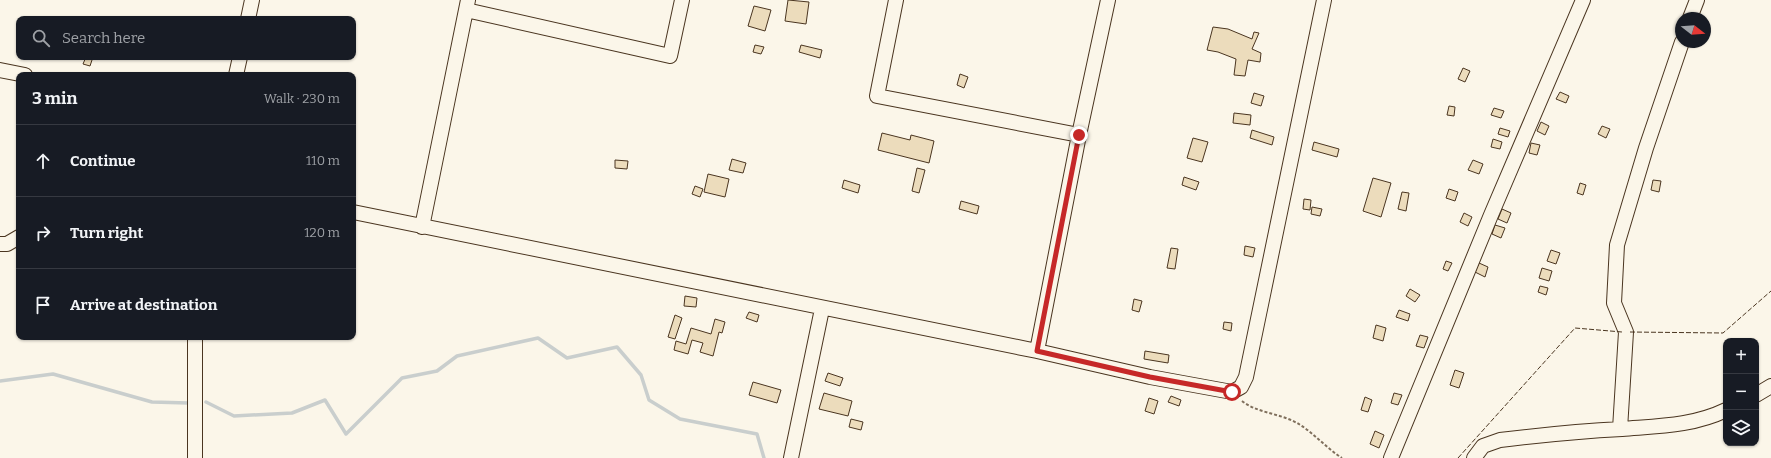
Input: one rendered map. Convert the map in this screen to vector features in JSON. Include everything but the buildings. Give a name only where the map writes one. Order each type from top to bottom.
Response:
[{"type":"street","points":[[249,16],[252,0]]},
{"type":"street","points":[[422,227],[468,5],[670,56],[682,0]]},
{"type":"street","points":[[896,0],[877,96],[1079,135]]},
{"type":"street","points":[[1037,351],[1079,135],[1108,0]]},
{"type":"street","points":[[356,213],[822,309],[1037,351],[1150,377],[1232,392],[1241,387],[1246,377],[1324,0]]},
{"type":"street","points":[[1391,458],[1488,222],[1584,0]]},
{"type":"street","points":[[1692,12],[1697,0]]},
{"type":"street","points":[[1620,429],[1626,332],[1614,303],[1617,245],[1646,148],[1680,48]]},
{"type":"street","points":[[237,72],[239,60]]},
{"type":"street","points":[[0,70],[16,73]]},
{"type":"street","points":[[0,244],[7,244],[16,239]]},
{"type":"street","points":[[791,458],[822,309]]},
{"type":"street","points":[[195,340],[195,458]]},
{"type":"street","points":[[1759,393],[1771,386]]},
{"type":"street","points":[[1474,458],[1483,446],[1500,440],[1620,429],[1662,427],[1692,422],[1714,416],[1723,412]]},
{"type":"path","points":[[1232,392],[1250,407],[1279,414],[1298,424],[1342,458]]},
{"type":"waterway","points":[[206,402],[234,416],[292,413],[325,400],[346,434],[402,378],[437,371],[457,356],[538,338],[567,358],[617,347],[641,375],[649,400],[680,419],[757,434],[764,458]]},
{"type":"waterway","points":[[0,381],[53,374],[152,402],[188,403]]},
{"type":"fence","points":[[1630,332],[1723,333],[1771,291]]},
{"type":"fence","points":[[1458,458],[1575,328],[1622,332]]},
{"type":"route","points":[[1079,135],[1037,351],[1150,377],[1232,392]]}]
